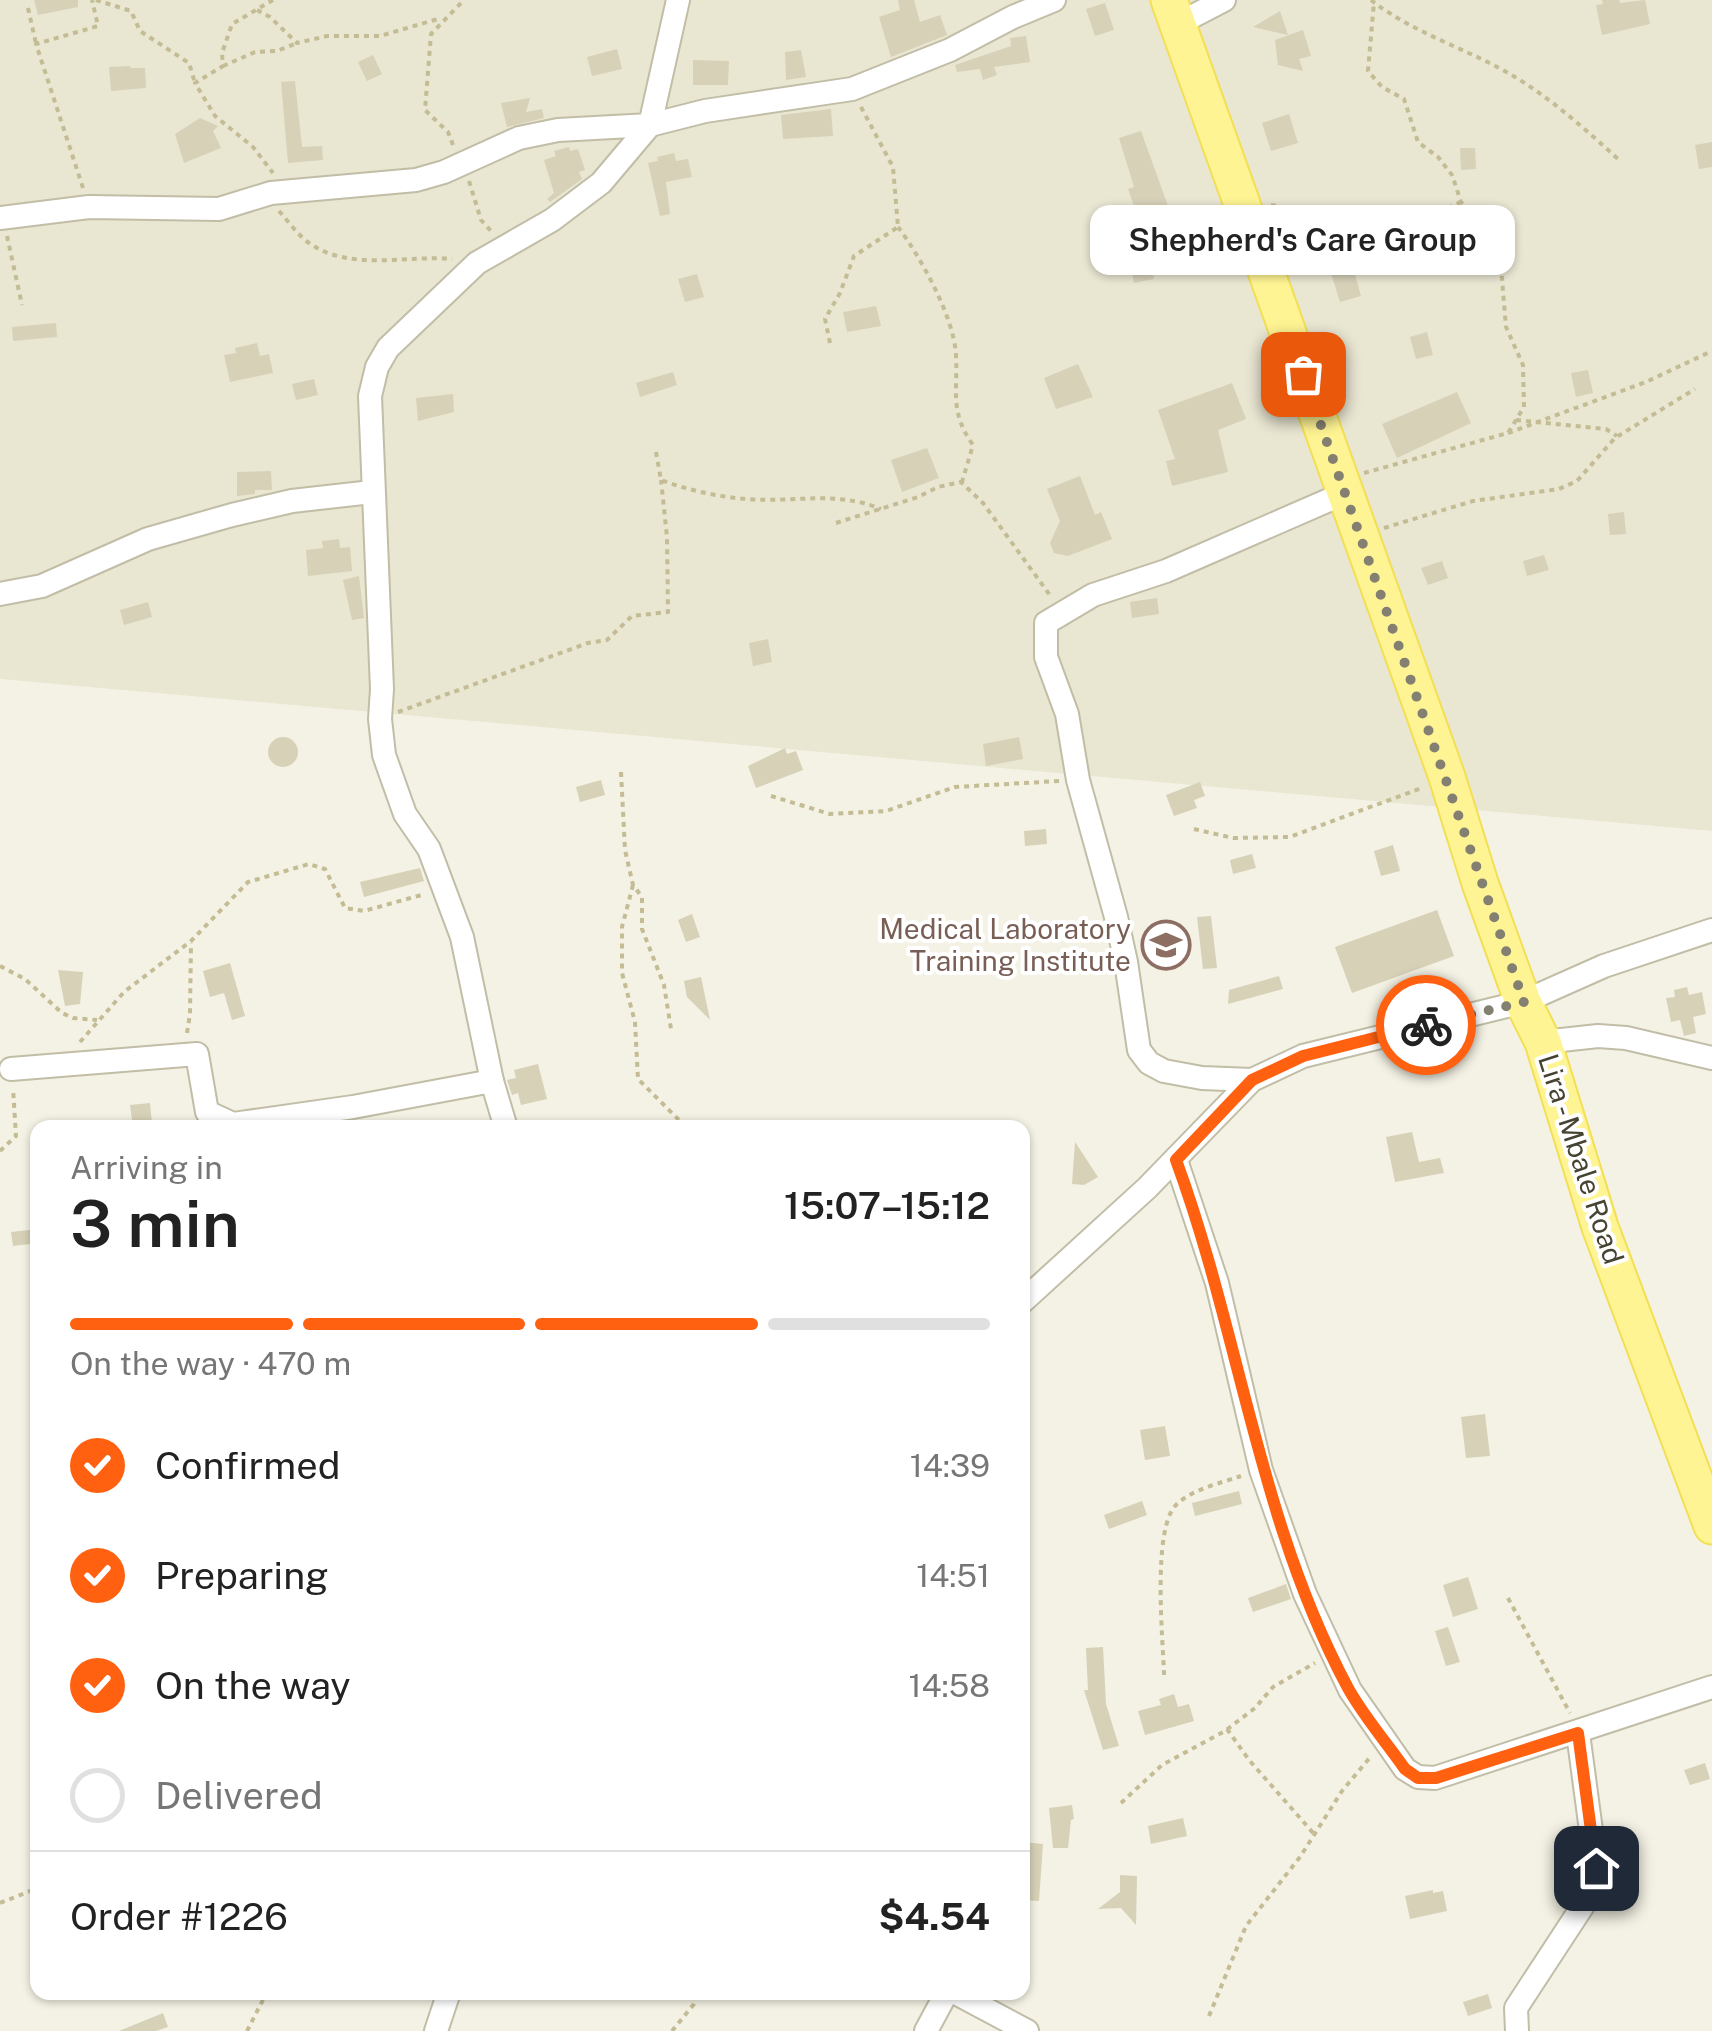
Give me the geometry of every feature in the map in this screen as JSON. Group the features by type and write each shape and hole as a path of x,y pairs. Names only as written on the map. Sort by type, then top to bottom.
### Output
{"main road":[{"name":"Lira - Mbale Road","path":"1174,12 1446,777 1480,883 1524,1002 1544,1042 1600,1227 1712,1526"}],"street":[{"path":"504,1120 492,1081 474,983 445,889 429,848 405,814 384,755 370,396 377,367 388,348 477,263 552,220 602,182 650,125 678,0"},
{"path":"1,218 89,207 220,209 280,193 416,180 520,138 558,130 650,125 706,111 852,90 950,50 1054,0"},
{"path":"1174,12 1224,0"},
{"path":"1252,1080 1202,1078 1164,1071 1139,1050 1126,962 1078,780 1067,714 1046,657 1046,623 1093,595 1166,571 1343,486"},
{"path":"0,594 42,586 148,539 232,515 292,501 372,492"},
{"path":"1030,1295 1176,1160 1252,1080 1303,1056 1524,1002 1604,966 1712,930"},
{"path":"1544,1042 1598,1036 1626,1038 1712,1058"},
{"path":"12,1069 196,1054 207,1112 224,1120"},
{"path":"261,1120 492,1081"},
{"path":"1176,1160 1217,1283 1261,1470 1304,1594 1350,1690 1405,1769 1418,1778 1436,1778 1712,1687"},
{"path":"1516,2031 1516,2008 1584,1904 1596,1868 1578,1733"},
{"path":"436,2031 447,2000"},
{"path":"926,2031 946,2000"},
{"path":"967,2000 1027,2031"}],"path":[{"path":"36,44 98,26 94,0 130,11 140,31 189,63 195,83 215,116 253,147 280,193 278,210 312,246 343,256 380,260 419,257 477,263"},
{"path":"223,66 222,52 232,24 272,0"},
{"path":"464,0 431,34 425,110 448,132 464,162 482,220 504,246"},
{"path":"1508,432 1524,408 1523,366 1506,327 1492,234 1461,202 1452,175 1438,157 1418,142 1404,99 1382,87 1368,71 1372,1 1512,75 1564,110 1618,159"},
{"path":"28,8 89,207"},
{"path":"256,9 297,43"},
{"path":"195,83 255,52 277,51 328,36 380,36 446,16"},
{"path":"852,90 893,167 898,227 920,256 957,352 954,403 962,430 973,444 962,482"},
{"path":"1240,200 1281,206 1302,216 1346,222 1436,214 1461,202"},
{"path":"1,218 22,304"},
{"path":"830,343 824,319 854,256 898,227"},
{"path":"1343,486 1543,422 1646,382 1712,351"},
{"path":"1362,538 1392,524 1473,500 1559,489 1576,480 1617,436 1695,389"},
{"path":"1516,420 1606,429 1617,436"},
{"path":"380,719 588,643 608,640 632,616 668,612 667,537 656,452"},
{"path":"661,480 747,500 855,498 881,509"},
{"path":"836,524 962,482"},
{"path":"962,482 983,503 1053,600 1072,606"},
{"path":"621,772 625,850 633,884 642,898 642,930 664,985 671,1029"},
{"path":"1194,829 1234,838 1290,837 1446,777"},
{"path":"770,796 830,814 886,812 954,787 1078,780"},
{"path":"66,1066 84,1036 124,992 190,940 248,882 309,864 325,869 346,908 364,910 445,889"},
{"path":"633,884 622,928 622,973 635,1022 638,1079 679,1120"},
{"path":"190,940 186,1039 196,1054"},
{"path":"0,966 25,979 62,1013 100,1020"},
{"path":"0,1151 16,1136 12,1069"},
{"path":"1164,1676 1161,1538 1175,1506 1204,1489 1261,1470"},
{"path":"1508,1598 1578,1733"},
{"path":"1121,1803 1162,1765 1228,1730 1273,1687 1332,1653"},
{"path":"1228,1730 1316,1835"},
{"path":"1209,2016 1246,1926 1316,1835 1353,1777 1386,1742"},
{"path":"0,1903 30,1891"},
{"path":"247,2031 262,2000"},
{"path":"672,2031 696,2000"}],"shaded area":[{"path":"0,0 1712,0 1712,831 0,679"}],"building":[{"path":"34,0 78,0 78,7 38,15"},
{"path":"898,0 914,0 920,22 940,15 947,35 891,57 879,17 900,10"},
{"path":"1602,0 1645,0 1650,24 1602,35 1596,5 1603,4"},
{"path":"1105,3 1114,30 1095,36 1086,9"},
{"path":"1280,11 1288,35 1253,27"},
{"path":"1303,30 1311,56 1299,59 1303,71 1278,65 1275,40"},
{"path":"1026,36 1030,62 994,67 997,75 983,80 980,69 957,72 955,65 1011,46 1010,38"},
{"path":"617,49 622,69 592,76 587,57"},
{"path":"801,50 806,77 786,80 785,52"},
{"path":"373,55 382,74 367,81 358,62"},
{"path":"693,60 729,61 728,85 693,85"},
{"path":"109,67 145,68 146,88 111,91"},
{"path":"295,81 302,147 322,146 323,160 288,163 281,82"},
{"path":"530,98 526,112 542,109 544,118 507,127 501,103"},
{"path":"831,109 833,136 783,139 781,115"},
{"path":"1289,114 1298,143 1271,151 1262,123"},
{"path":"200,118 218,126 213,131 221,148 184,163 175,134"},
{"path":"1141,131 1168,206 1138,217 1128,189 1134,187 1119,138"},
{"path":"1712,142 1712,167 1699,169 1695,145"},
{"path":"569,147 570,151 578,149 585,170 579,172 582,179 550,202 547,199 554,193 544,160 556,156 554,151"},
{"path":"1460,148 1475,148 1476,169 1461,170"},
{"path":"674,153 676,161 688,159 692,177 666,182 670,214 660,216 648,163"},
{"path":"1150,255 1154,279 1134,283 1129,258"},
{"path":"1353,267 1361,296 1340,302 1331,273"},
{"path":"697,274 704,297 685,302 678,279"},
{"path":"876,306 881,326 847,332 843,312"},
{"path":"56,323 57,337 13,341 12,327"},
{"path":"1427,332 1433,355 1416,359 1410,337"},
{"path":"257,343 260,356 269,354 273,373 230,382 224,355"},
{"path":"1078,364 1093,397 1056,409 1044,378"},
{"path":"1588,370 1593,393 1576,397 1571,373"},
{"path":"673,372 677,385 640,397 636,383"},
{"path":"314,379 318,395 296,400 292,384"},
{"path":"1232,383 1246,419 1218,430 1228,472 1172,486 1166,461 1175,459 1158,410"},
{"path":"1457,392 1471,423 1397,458 1382,424"},
{"path":"453,394 454,412 418,421 416,398"},
{"path":"927,448 939,478 902,492 891,460"},
{"path":"271,471 272,490 237,496 237,472"},
{"path":"1080,476 1095,515 1101,512 1112,539 1068,556 1054,553 1050,543 1060,521 1047,489"},
{"path":"1624,512 1626,534 1610,535 1608,514"},
{"path":"339,539 340,548 350,547 352,571 308,576 306,550 323,548 322,541"},
{"path":"1544,555 1549,570 1527,576 1523,561"},
{"path":"1442,561 1448,578 1428,585 1421,568"},
{"path":"359,576 364,618 352,620 343,580"},
{"path":"1157,598 1159,614 1132,618 1130,602"},
{"path":"148,602 152,617 124,625 120,610"},
{"path":"768,639 772,662 753,666 749,643"},
{"path":"283,737 293,742 298,752 293,762 283,767 273,762 268,752 273,742"},
{"path":"1019,737 1023,759 986,766 983,744"},
{"path":"785,748 787,754 796,751 803,770 756,788 748,766"},
{"path":"601,780 605,795 580,802 576,787"},
{"path":"1200,782 1205,796 1194,800 1197,808 1174,816 1166,795"},
{"path":"1046,829 1047,844 1025,846 1024,831"},
{"path":"1393,845 1400,871 1381,876 1374,851"},
{"path":"1252,854 1256,868 1233,874 1230,860"},
{"path":"420,868 424,881 364,897 360,882"},
{"path":"1437,910 1454,956 1352,993 1335,947"},
{"path":"692,914 700,937 686,942 678,920"},
{"path":"1211,916 1217,968 1203,969 1197,917"},
{"path":"230,963 245,1016 232,1020 224,993 210,997 203,971"},
{"path":"58,970 83,972 80,1004 65,1006"},
{"path":"1279,976 1283,989 1228,1004 1229,990"},
{"path":"701,977 710,1020 687,997 684,981"},
{"path":"1687,987 1689,995 1702,992 1706,1014 1693,1017 1696,1033 1684,1036 1680,1020 1671,1022 1666,998 1675,997 1674,990"},
{"path":"1430,994 1434,1008 1382,1021 1379,1011"},
{"path":"538,1064 547,1099 521,1105 518,1093 512,1095 507,1080 516,1078 514,1070"},
{"path":"150,1103 152,1120 132,1120 130,1105"},
{"path":"1412,1132 1419,1162 1440,1158 1444,1173 1395,1182 1386,1137"},
{"path":"1075,1142 1098,1177 1084,1185 1072,1184"},
{"path":"30,1230 30,1244 13,1246 11,1232"},
{"path":"1485,1414 1490,1456 1466,1458 1461,1417"},
{"path":"1165,1426 1170,1456 1145,1460 1140,1430"},
{"path":"1239,1491 1242,1504 1195,1516 1192,1503"},
{"path":"1142,1501 1147,1515 1109,1529 1104,1515"},
{"path":"1468,1577 1478,1609 1453,1617 1443,1585"},
{"path":"1286,1584 1291,1599 1253,1612 1248,1598"},
{"path":"1448,1627 1460,1662 1446,1666 1435,1631"},
{"path":"1103,1647 1106,1704 1119,1746 1103,1750 1084,1690 1088,1690 1086,1648"},
{"path":"1174,1694 1178,1707 1189,1704 1194,1721 1145,1735 1138,1711 1161,1705 1159,1699"},
{"path":"1705,1763 1710,1779 1690,1785 1684,1770"},
{"path":"1072,1805 1074,1819 1068,1848 1053,1848 1049,1808"},
{"path":"1183,1818 1187,1836 1151,1844 1148,1826"},
{"path":"1030,1843 1043,1844 1039,1901 1030,1900"},
{"path":"1120,1875 1137,1876 1136,1925 1121,1908 1098,1909 1120,1892"},
{"path":"1443,1891 1447,1911 1410,1919 1405,1896"},
{"path":"1488,1994 1492,2008 1468,2016 1463,2002"},
{"path":"163,2013 168,2027 156,2031 119,2031"}],"way so far":[{"path":"1303,374 1524,1002 1426,1025"}],"place":[{"name":"Shepherd's Care Group","path":"1303,374"},
{"name":"Medical Laboratory Training Institute","path":"1166,945"}],"route":[{"path":"1426,1025 1303,1056 1252,1080 1176,1160 1217,1283 1261,1470 1304,1594 1350,1690 1405,1769 1418,1778 1436,1778 1578,1733 1596,1868"}]}
